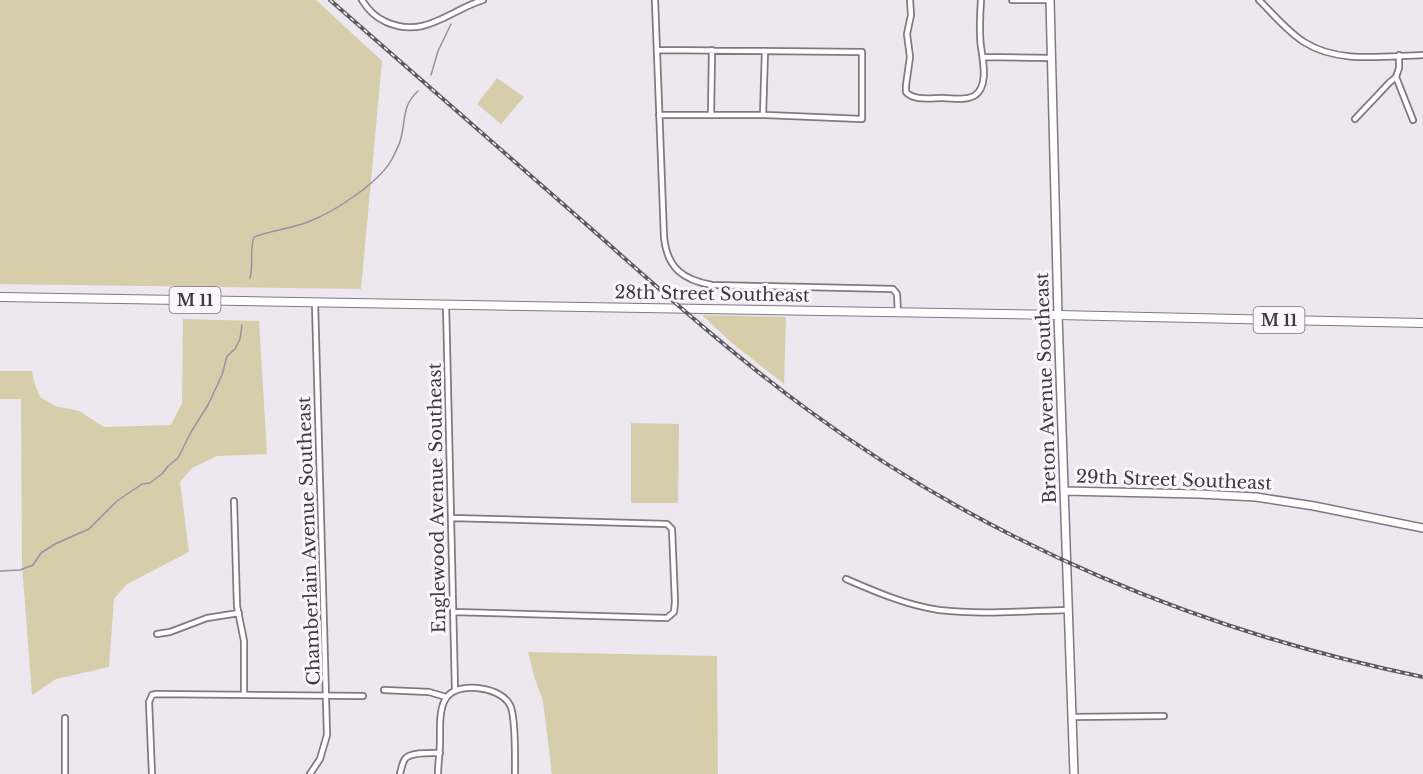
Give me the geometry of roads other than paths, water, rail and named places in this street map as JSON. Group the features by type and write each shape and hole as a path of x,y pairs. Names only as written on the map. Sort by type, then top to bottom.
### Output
{"main road":[{"name":"Breton Avenue Southeast","path":"1048,0 1052,58 1058,315 1074,774"},
{"name":"28th Street Southeast","path":"0,297 1423,323"},
{"name":"29th Street Southeast","path":"1064,491 1256,497 1423,528"}],"street":[{"path":"362,0 367,8 379,18 395,26 418,27 431,24 461,8 483,0"},
{"path":"655,0 662,213 665,247 672,263 682,275 697,282 712,285 893,289 897,294 898,313"},
{"path":"910,0 907,34 910,57 906,92 914,97 965,99 980,92 982,86 984,57 981,48 981,0"},
{"path":"1012,0 1048,0"},
{"path":"1259,0 1294,35 1317,49 1341,56 1423,55"},
{"path":"657,50 862,52 862,118 659,115"},
{"path":"711,114 712,50"},
{"path":"763,116 765,51"},
{"path":"1355,119 1396,77 1399,56"},
{"path":"984,57 1052,58"},
{"path":"1396,77 1413,120"},
{"name":"Chamberlain Avenue Southeast","path":"310,774 320,759 327,735 315,303"},
{"name":"Englewood Avenue Southeast","path":"446,304 455,690"},
{"path":"234,501 238,614 244,641 244,694"},
{"path":"452,518 667,524 672,529 675,602 674,612 668,618 454,612"},
{"path":"846,579 903,602 937,609 973,613 1068,610"},
{"path":"157,634 170,632 207,618 238,614"},
{"path":"438,774 440,711 446,697 455,690 468,688 495,693 510,705 513,717 515,774"},
{"path":"384,690 429,692 446,697"},
{"path":"152,774 149,702 152,695 156,693 363,696"},
{"path":"1072,717 1164,716"},
{"path":"64,718 65,774"},
{"path":"400,774 407,757 440,753"}],"waterway":[{"path":"431,75 438,51 451,24"},
{"path":"250,278 254,237 319,217 344,203 380,175 397,148 407,107 418,91"},
{"path":"0,571 20,570 33,565 41,553 89,529 117,501 142,484 150,483 178,458 208,405 222,375 227,356 235,349 240,339 242,325"}],"railway":[{"path":"330,0 723,343 808,410 878,458 950,502 1024,542 1101,577 1179,608 1259,635 1341,658 1423,677"}]}
